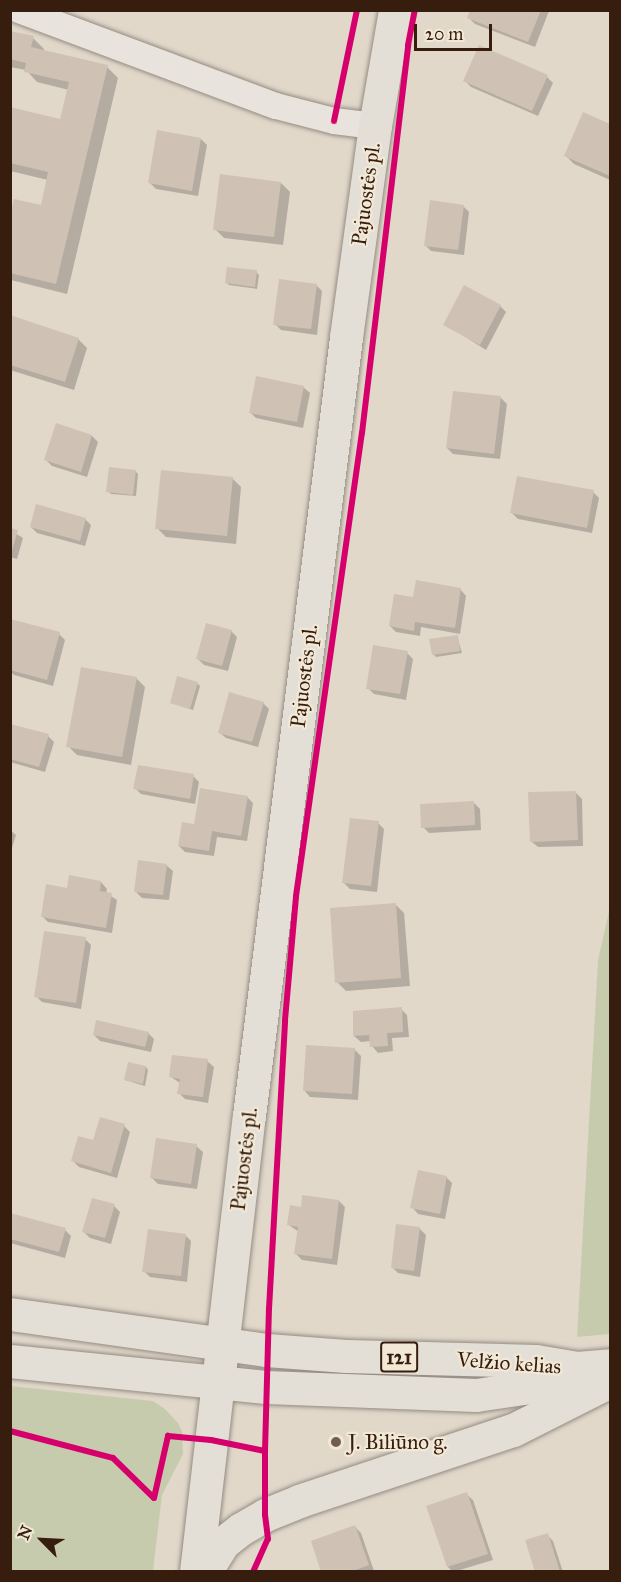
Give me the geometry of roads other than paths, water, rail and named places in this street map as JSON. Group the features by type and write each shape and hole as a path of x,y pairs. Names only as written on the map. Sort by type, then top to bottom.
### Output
{"main road":[{"name":"Pajuostės pl.","path":"196,1572 344,349 375,126 395,10"},
{"path":"10,1314 222,1344"},
{"name":"Velžio kelias","path":"222,1344 346,1356 536,1361 577,1368"},
{"path":"10,1361 141,1373 218,1384"},
{"name":"121","path":"577,1368 610,1365"},
{"name":"Velžio kelias","path":"218,1384 314,1390 476,1395 537,1386 577,1368"},
{"path":"205,1572 224,1543 241,1528 266,1515 298,1501 513,1430 610,1381"}],"street":[{"path":"19,10 276,106 334,122 375,126"}],"place":[{"name":"J. Biliūno g.","path":"336,1442"}]}
